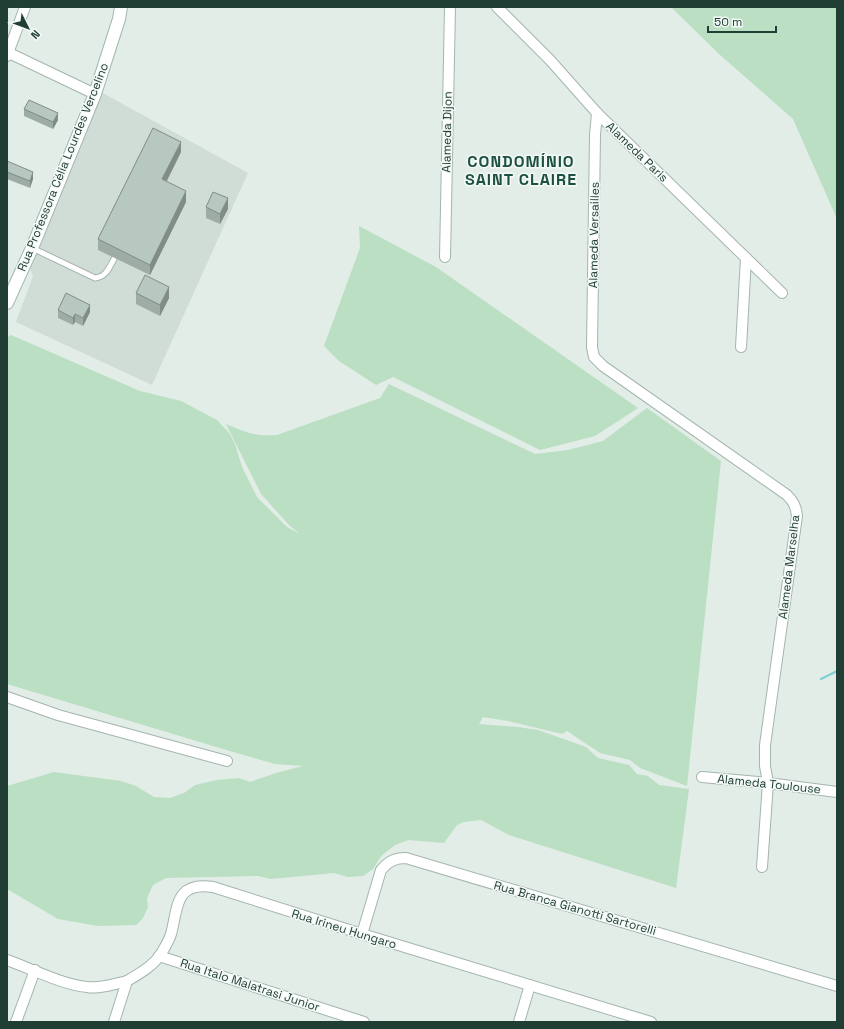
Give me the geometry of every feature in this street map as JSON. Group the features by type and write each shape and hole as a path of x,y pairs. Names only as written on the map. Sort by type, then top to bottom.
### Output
{"main road":[{"name":"Rua Professora Célia Lourdes Vercelino","path":"7,302 32,248 95,94 119,19 121,7"}],"street":[{"path":"24,7 8,53 95,94"},
{"name":"Alameda Dijon","path":"445,257 450,7"},
{"name":"Alameda Paris","path":"497,7 550,60 597,113 782,293"},
{"name":"Alameda Versailles","path":"594,357 592,347 594,182 597,113"},
{"path":"741,347 746,258"},
{"name":"Alameda Marselha","path":"594,357 603,366 787,495 796,506 797,516 765,745 765,766 768,783 762,867"},
{"path":"7,697 58,715 227,761"},
{"name":"Alameda Toulouse","path":"702,777 768,783 837,792"},
{"name":"Rua Branca Gianotti Sartorelli","path":"362,934 381,870 392,860 406,858 837,986"},
{"name":"Rua Irineu Hungaro","path":"7,960 71,984 88,988 106,987 127,981 143,971 160,956 170,936 177,905 181,897 187,891 195,887 204,886 213,887 652,1022"},
{"name":"Rua Italo Malatrasi Junior","path":"160,956 364,1022"},
{"path":"16,1022 35,970"},
{"path":"114,1022 127,981"},
{"path":"519,1022 530,985"}],"lane":[{"path":"32,248 95,278 106,273 114,259"}],"shaded area":[{"path":"101,92 248,173 152,385 16,322 33,276 29,266"}],"green space":[{"path":"671,7 837,7 837,219 793,119 719,54"},
{"path":"359,226 436,267 638,408 595,436 540,450 393,377 376,385 339,361 324,346 360,248"},
{"path":"11,335 140,391 181,401 217,420 230,434 235,444 242,467 257,497 287,527 300,534 289,525 261,494 226,424 251,433 277,435 380,398 389,384 535,454 568,450 603,441 647,408 721,461 687,786 640,768 630,760 600,753 567,731 562,734 508,721 483,717 479,724 538,730 586,747 598,758 629,765 637,774 648,776 659,785 689,789 676,888 509,835 481,820 464,822 457,825 444,843 408,840 395,845 381,856 373,869 363,876 348,877 334,873 271,879 258,876 166,878 153,885 147,898 148,907 143,918 136,925 98,926 58,919 7,889 7,786 54,772 121,781 136,786 154,797 170,798 184,793 195,785 217,780 239,778 250,782 303,766 275,764 7,684 7,337"}],"building":[{"path":"29,100 58,113 53,122 24,109"},
{"path":"153,128 181,142 162,179 186,191 150,265 98,239"},
{"path":"7,161 33,172 30,181 7,172"},
{"path":"213,192 228,198 220,214 206,207"},
{"path":"145,275 169,287 160,305 136,293"},
{"path":"66,293 90,305 83,318 75,314 73,318 58,310"}],"waterway":[{"path":"821,679 837,671"}],"district":[{"name":"CONDOMÍNIO SAINT CLAIRE","path":"521,170"}]}
